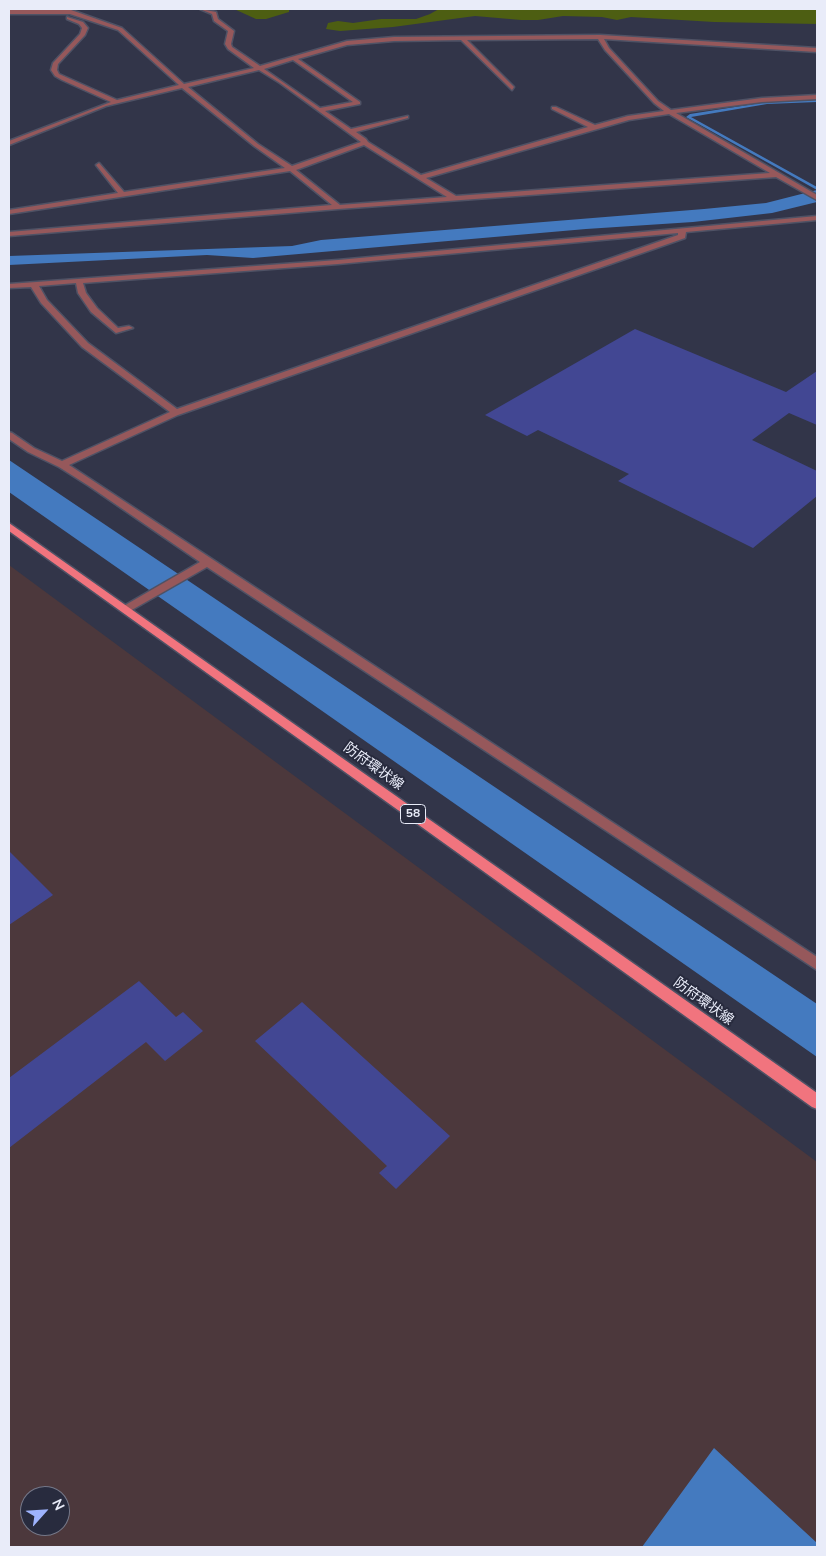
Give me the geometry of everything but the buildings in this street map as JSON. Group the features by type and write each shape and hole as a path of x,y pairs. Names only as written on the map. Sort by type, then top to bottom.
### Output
{"main road":[{"name":"防府環状線","path":"9,526 817,1102"}],"street":[{"path":"202,9 214,13 216,20 231,31 228,44 230,48 282,82 364,140 365,143 454,198"},
{"path":"9,14 71,12 120,29 184,87 338,207"},
{"path":"9,14 52,15 70,18 81,23 85,28 84,34 55,64 54,70 57,75 64,79 117,102"},
{"path":"9,143 104,105 260,68 347,43 394,39 600,37 817,50"},
{"path":"600,37 607,49 656,102 672,114 817,198"},
{"path":"462,38 512,88"},
{"path":"292,58 358,103 319,110"},
{"path":"421,177 628,118 664,113 672,114 762,100 817,98"},
{"path":"554,108 596,128"},
{"path":"350,131 406,117"},
{"path":"9,212 291,169 365,143"},
{"path":"99,166 123,196"},
{"path":"9,234 454,198 776,175"},
{"path":"9,286 338,262 817,218"},
{"path":"62,465 174,413 682,236 682,230"},
{"path":"79,281 82,293 94,310 116,331 129,328"},
{"path":"35,284 44,301 85,345 171,408 174,413"},
{"path":"9,435 31,450 62,465 203,565 817,964"},
{"path":"126,609 203,565"}],"shaded area":[{"path":"9,565 817,1162 817,1547 9,1547"}],"green space":[{"path":"234,9 289,9 289,12 266,19 256,19"},
{"path":"439,9 817,9 817,24 714,22 631,17 617,20 602,17 563,16 538,20 521,20 475,16 393,27 340,31 326,29 328,23 338,21 353,23 381,19 416,19"}],"water":[{"path":"817,190 817,202 772,213 693,222 586,229 253,258 207,255 9,265 9,256 292,246 321,240 766,203"},
{"path":"9,460 817,1004 817,1057 9,492"},
{"path":"714,1448 817,1543 817,1547 642,1547"}],"waterway":[{"path":"817,101 767,103 690,115 688,117 817,189"}]}
